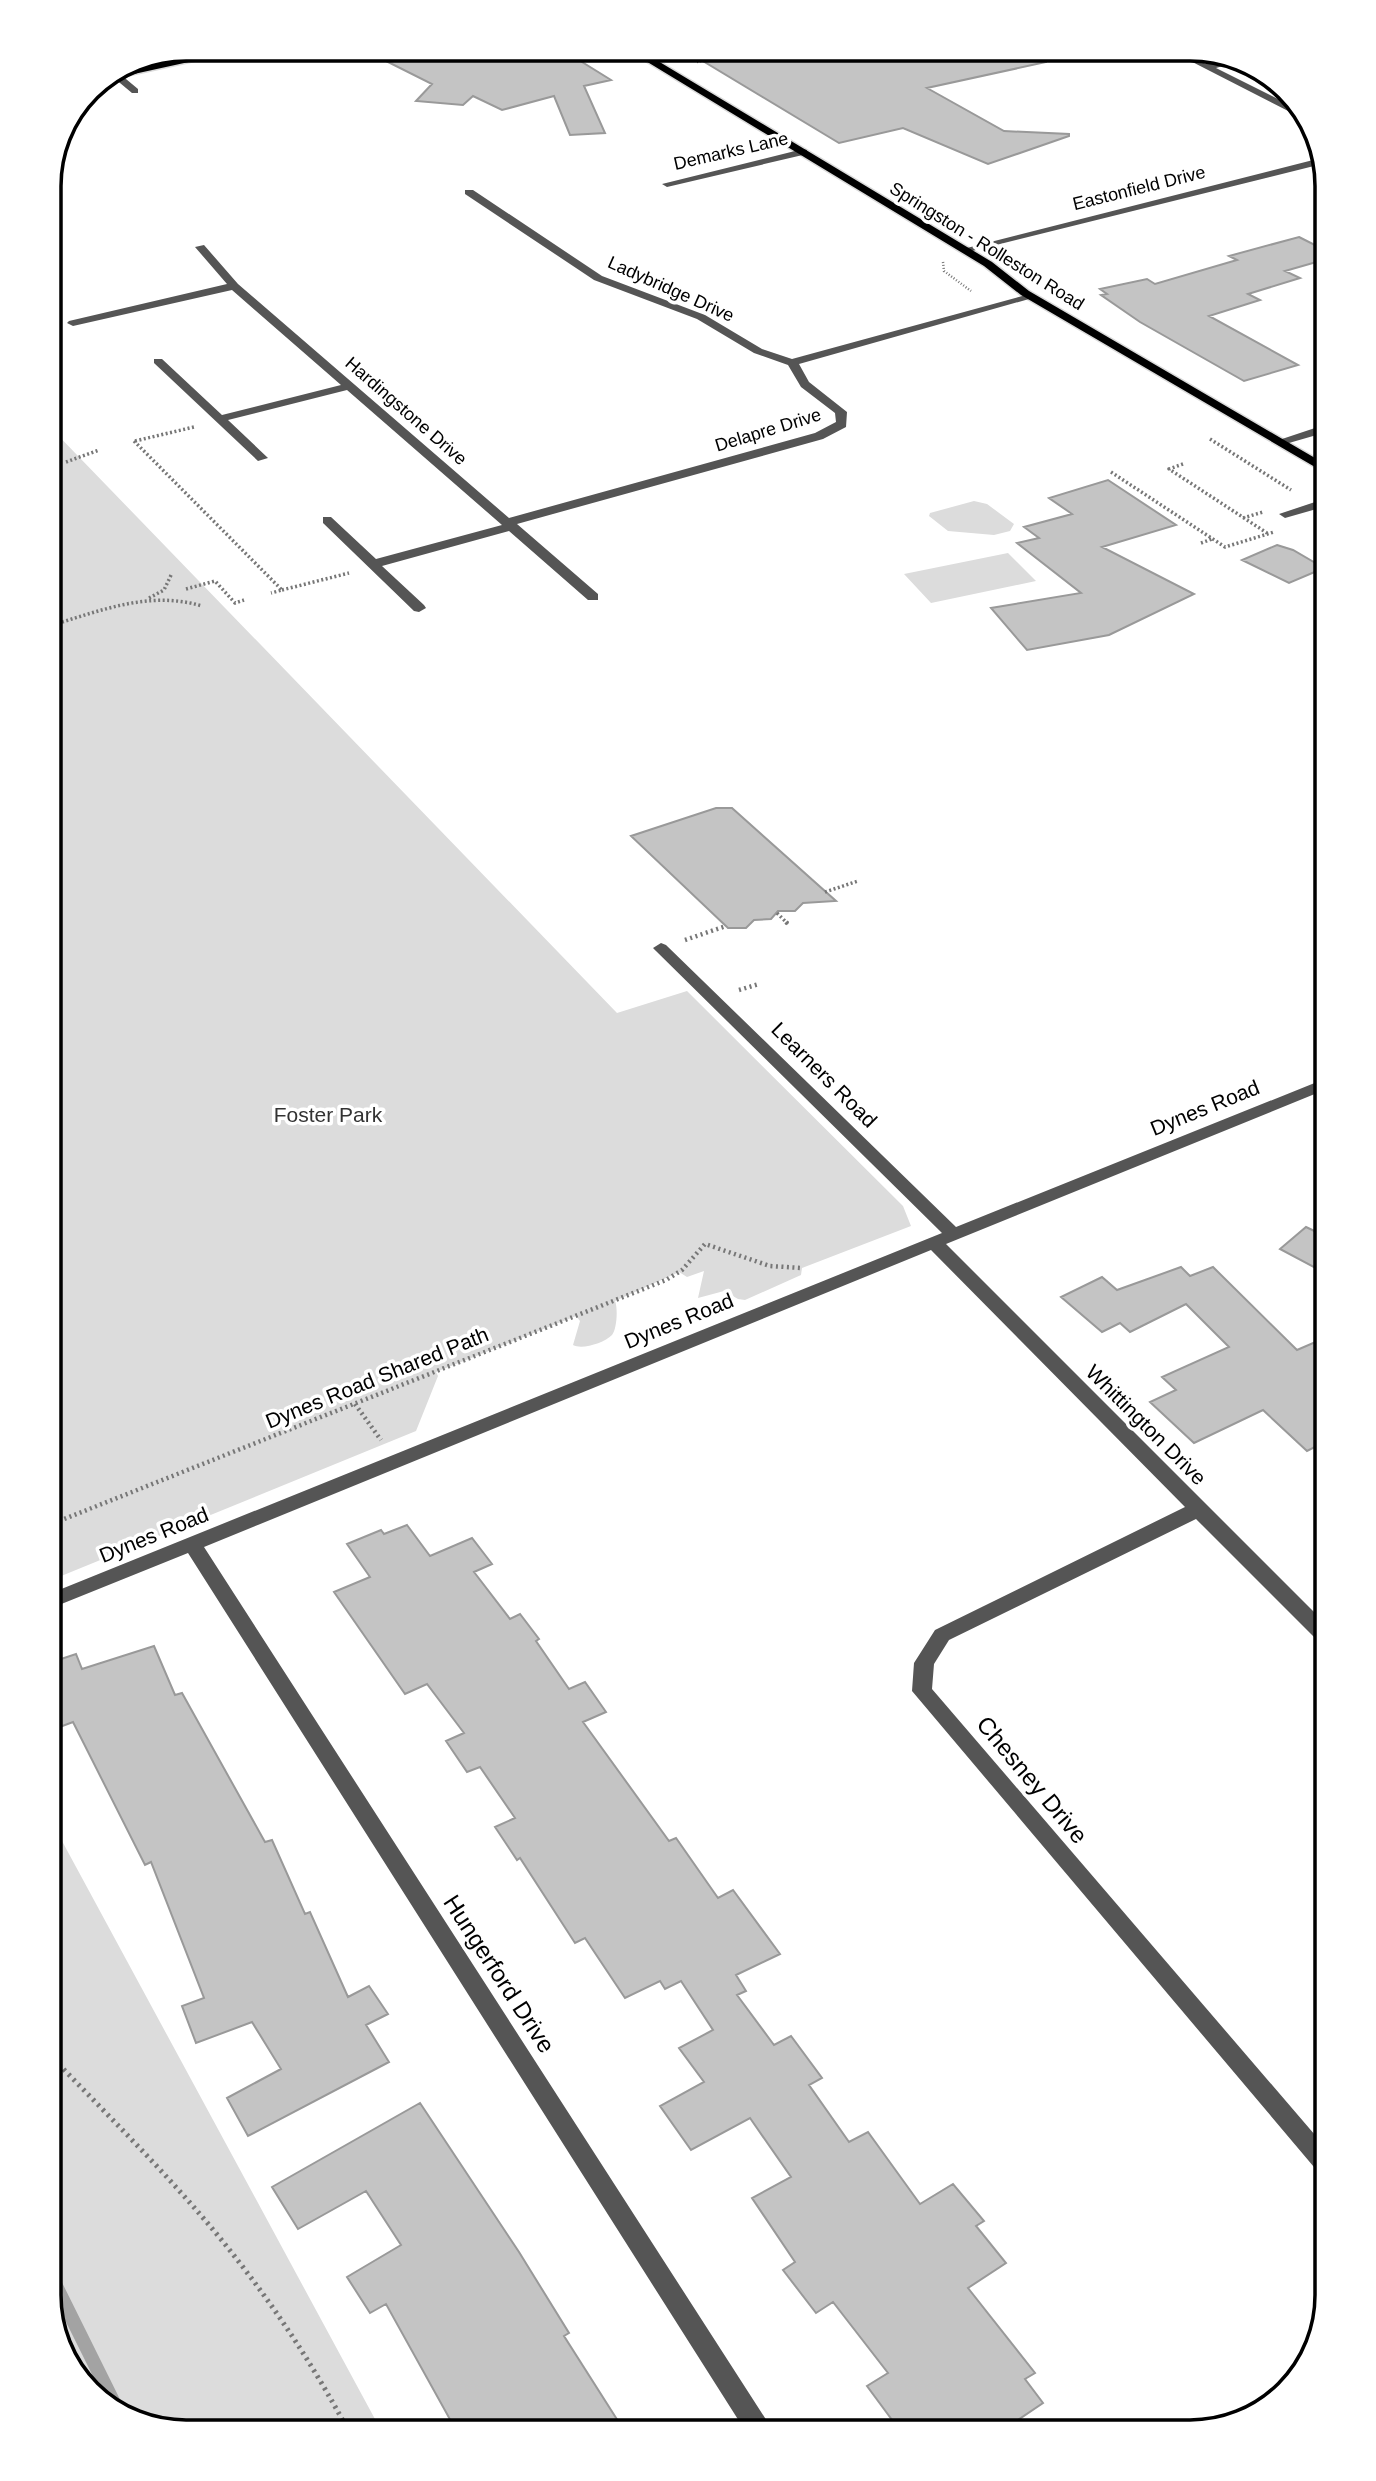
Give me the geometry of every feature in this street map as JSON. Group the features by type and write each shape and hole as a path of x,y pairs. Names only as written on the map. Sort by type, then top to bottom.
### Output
{"main road":[{"path":"136,72 187,61"},
{"name":"Springston - Rolleston Road","path":"652,61 988,264 1006,282 1030,297 1315,462"}],"street":[{"path":"1196,62 1285,106"},
{"path":"1206,67 1216,65"},
{"path":"121,80 135,91"},
{"name":"Demarks Lane","path":"667,184 803,152"},
{"name":"Eastonfield Drive","path":"964,250 1312,162"},
{"name":"Ladybridge Drive","path":"469,192 598,278 701,317 758,351 793,363"},
{"name":"Hardingstone Drive","path":"200,247 234,286 593,597"},
{"path":"73,323 234,286"},
{"path":"793,363 823,350 1030,297"},
{"path":"158,361 261,458"},
{"name":"Delapre Drive","path":"510,524 819,436 842,424 841,412 802,382 794,372 793,363"},
{"path":"219,419 351,386"},
{"path":"1282,441 1315,431"},
{"path":"1285,514 1315,505"},
{"path":"327,520 418,608"},
{"path":"373,564 510,524"},
{"name":"Learners Road","path":"661,948 954,1235"},
{"name":"Dynes Road","path":"61,1597 1315,1088"},
{"name":"Whittington Drive","path":"934,1243 1315,1626"},
{"name":"Chesney Drive","path":"1197,1510 942,1635 924,1663 922,1691 1315,2152"},
{"name":"Hungerford Drive","path":"193,1545 753,2420"}],"path":[{"path":"691,63 698,62"},
{"path":"201,428 188,427 134,441 282,590"},
{"path":"1210,439 1315,500"},
{"path":"66,462 99,450"},
{"path":"1183,464 1169,469 1268,534"},
{"path":"1111,472 1225,547 1279,531"},
{"path":"1201,543 1212,540"},
{"path":"145,600 163,590 172,573"},
{"path":"271,593 338,574 353,573"},
{"path":"186,589 215,581 235,603 244,600"},
{"path":"62,623 145,600 178,599 202,606"},
{"path":"825,892 858,881"},
{"path":"776,913 788,924"},
{"path":"678,943 726,926"},
{"name":"Dynes Road Shared Path","path":"61,1520 666,1280 682,1270 705,1244"},
{"path":"355,1404 397,1461"},
{"path":"61,2067 156,2166 229,2249 307,2360 342,2419"}],"green space":[{"name":"Foster Park","path":"62,439 617,1013 687,991 903,1206 911,1226 802,1268 801,1275 745,1300 724,1291 698,1298 704,1271 687,1277 679,1272 615,1301 617,1318 614,1332 599,1343 582,1347 573,1345 580,1321 576,1316 436,1372 438,1376 416,1431 61,1576"},
{"path":"974,501 987,504 1014,524 1010,531 994,535 948,531 929,516 930,513"},
{"path":"1008,553 1036,581 931,603 904,574"},
{"path":"61,1840 375,2419 162,2417 131,2407 117,2399 98,2383 78,2357 66,2327 61,2294"}],"building":[{"path":"386,61 581,61 611,80 584,86 605,133 570,135 554,96 502,110 473,96 463,105 416,101 432,84"},
{"path":"704,62 1046,62 927,88 1004,131 1069,134 988,164 903,128 839,143"},
{"path":"1299,237 1315,245 1315,262 1285,271 1300,278 1248,294 1260,300 1209,316 1298,365 1244,381 1140,322 1101,295 1107,294 1100,289 1147,279 1155,284 1237,260 1229,256"},
{"path":"1108,480 1176,525 1102,547 1194,594 1109,635 1027,650 991,608 1081,593 1017,543 1039,538 1024,527 1072,514 1049,498"},
{"path":"1277,545 1293,550 1315,563 1315,572 1289,583 1242,560"},
{"path":"716,808 732,808 836,901 803,903 795,911 778,911 771,919 754,920 746,928 728,928 631,836"},
{"path":"1306,1227 1315,1231 1315,1268 1280,1249"},
{"path":"1181,1267 1190,1276 1213,1267 1297,1350 1315,1342 1315,1447 1307,1451 1263,1410 1194,1443 1150,1402 1176,1390 1162,1377 1229,1347 1186,1304 1130,1332 1120,1323 1102,1332 1061,1297 1102,1277 1117,1290"},
{"path":"407,1525 430,1556 472,1538 492,1564 474,1572 510,1619 520,1614 539,1639 536,1641 569,1689 585,1682 606,1712 583,1722 669,1841 676,1838 718,1898 733,1890 780,1954 736,1975 746,1991 737,1995 774,2045 791,2036 822,2078 809,2085 849,2142 868,2132 920,2204 953,2184 984,2221 976,2226 1006,2263 968,2288 1035,2373 1025,2379 1043,2403 1018,2420 892,2420 867,2386 888,2373 833,2302 816,2313 783,2270 795,2262 752,2198 791,2177 750,2118 691,2150 660,2106 704,2082 679,2048 713,2030 681,1981 665,1989 660,1981 625,1998 585,1938 575,1943 520,1858 517,1860 495,1827 515,1818 480,1767 467,1772 446,1741 464,1733 427,1684 405,1694 334,1592 370,1577 347,1544 381,1530 384,1534"},
{"path":"154,1646 175,1695 182,1693 265,1842 272,1840 305,1914 310,1912 348,1997 369,1986 388,2014 366,2025 389,2062 248,2136 227,2098 281,2069 252,2022 196,2043 182,2006 204,1998 151,1862 145,1865 73,1722 61,1726 61,1659 76,1654 82,1669"},
{"path":"420,2103 519,2252 569,2333 564,2336 617,2419 450,2419 386,2304 370,2313 347,2277 401,2245 366,2191 298,2229 272,2187"}],"waterway":[{"path":"61,2297 109,2393"}]}
